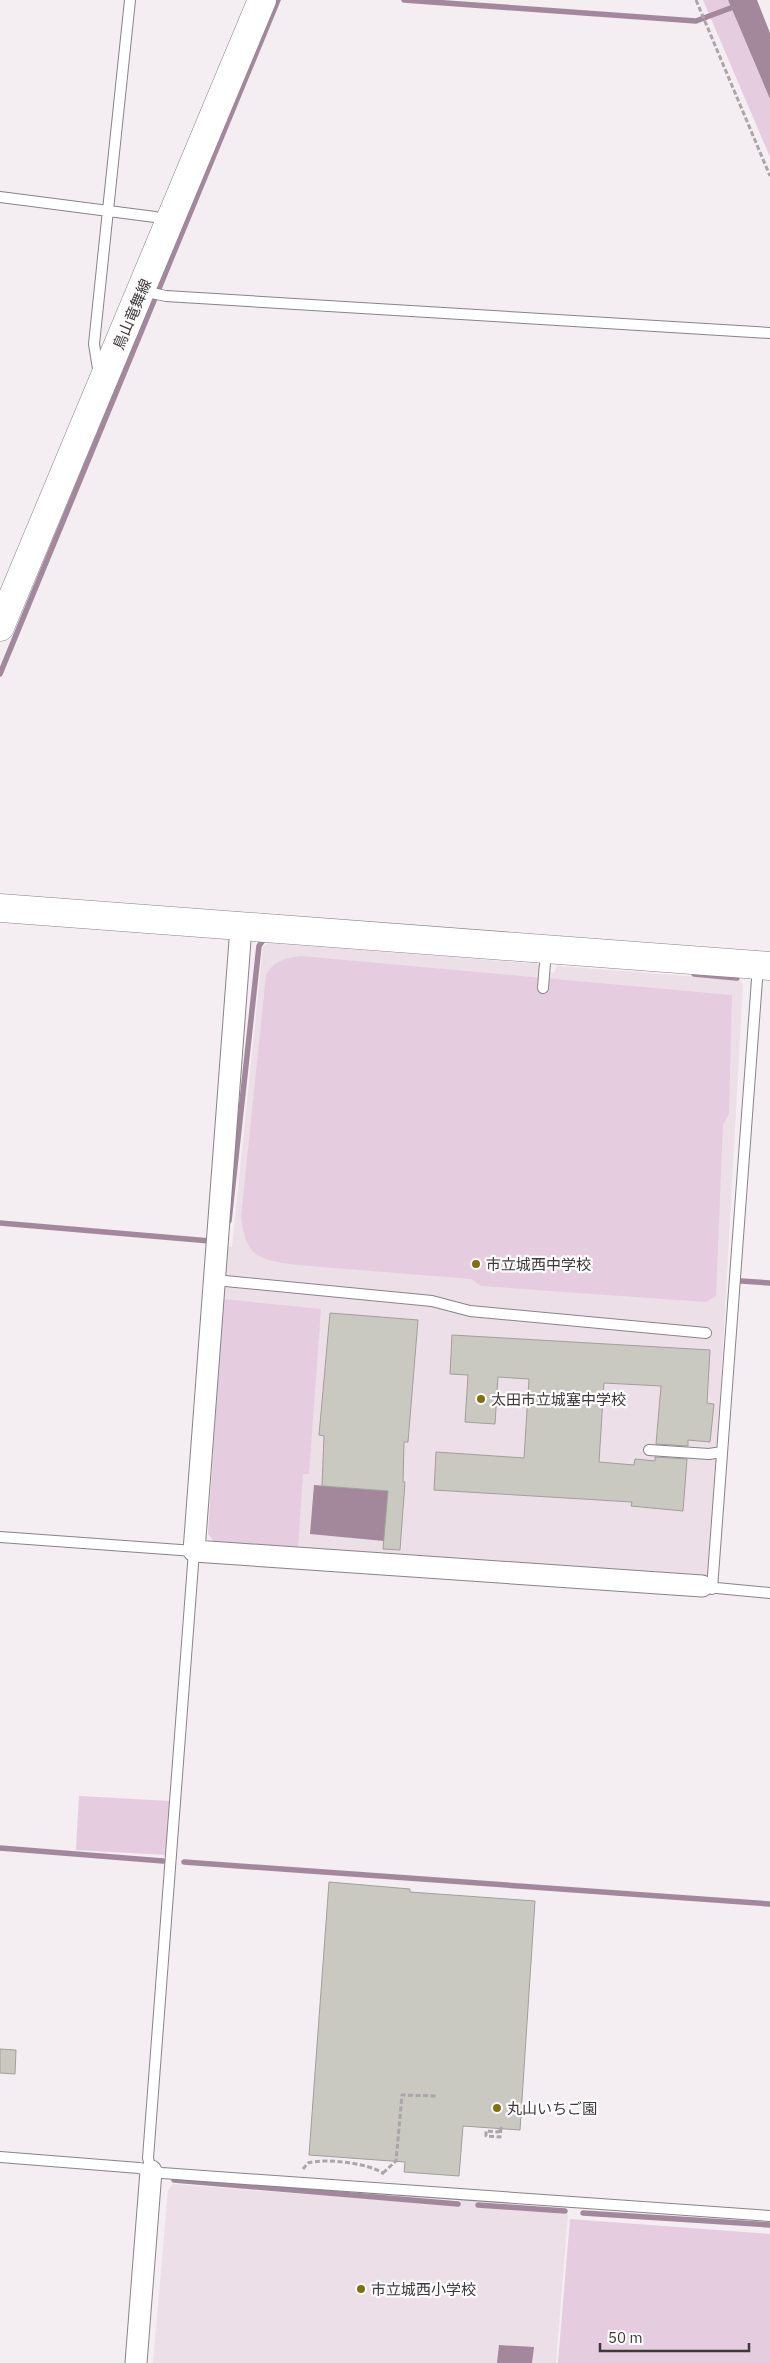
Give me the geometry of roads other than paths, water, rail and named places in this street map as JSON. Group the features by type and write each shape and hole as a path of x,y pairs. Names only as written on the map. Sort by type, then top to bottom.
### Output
{"street":[{"name":"鳥山竜舞線","path":"0,627 262,0"},
{"path":"0,908 241,927 545,959 764,966"},
{"path":"241,927 194,1551 707,1587"},
{"path":"136,2363 151,2171"}],"lane":[{"path":"102,385 95,363 94,344 130,0"},
{"path":"0,197 155,217 171,221"},
{"path":"143,287 152,293 166,296 770,332"},
{"path":"543,988 545,959"},
{"path":"764,966 722,1452 707,1587 770,1593"},
{"path":"215,1280 432,1301 470,1311 706,1333"},
{"path":"649,1450 709,1454 722,1452"},
{"path":"0,1537 194,1551 148,2158 151,2171"},
{"path":"0,2157 151,2171 770,2216"}],"waterway":[{"path":"0,674 278,0"},
{"path":"404,0 696,21 736,6"},
{"path":"229,1221 259,946 266,939"},
{"path":"694,974 737,978"},
{"path":"0,1223 210,1241"},
{"path":"741,1281 770,1283"},
{"path":"0,1848 163,1861"},
{"path":"184,1862 770,1904"},
{"path":"174,2180 458,2204"},
{"path":"478,2205 565,2211"},
{"path":"583,2213 770,2225"}],"place":[{"name":"市立城西中学校","path":"476,1264"},
{"name":"太田市立城塞中学校","path":"481,1399"},
{"name":"丸山いちご園","path":"497,2108"},
{"name":"市立城西小学校","path":"361,2289"}]}
